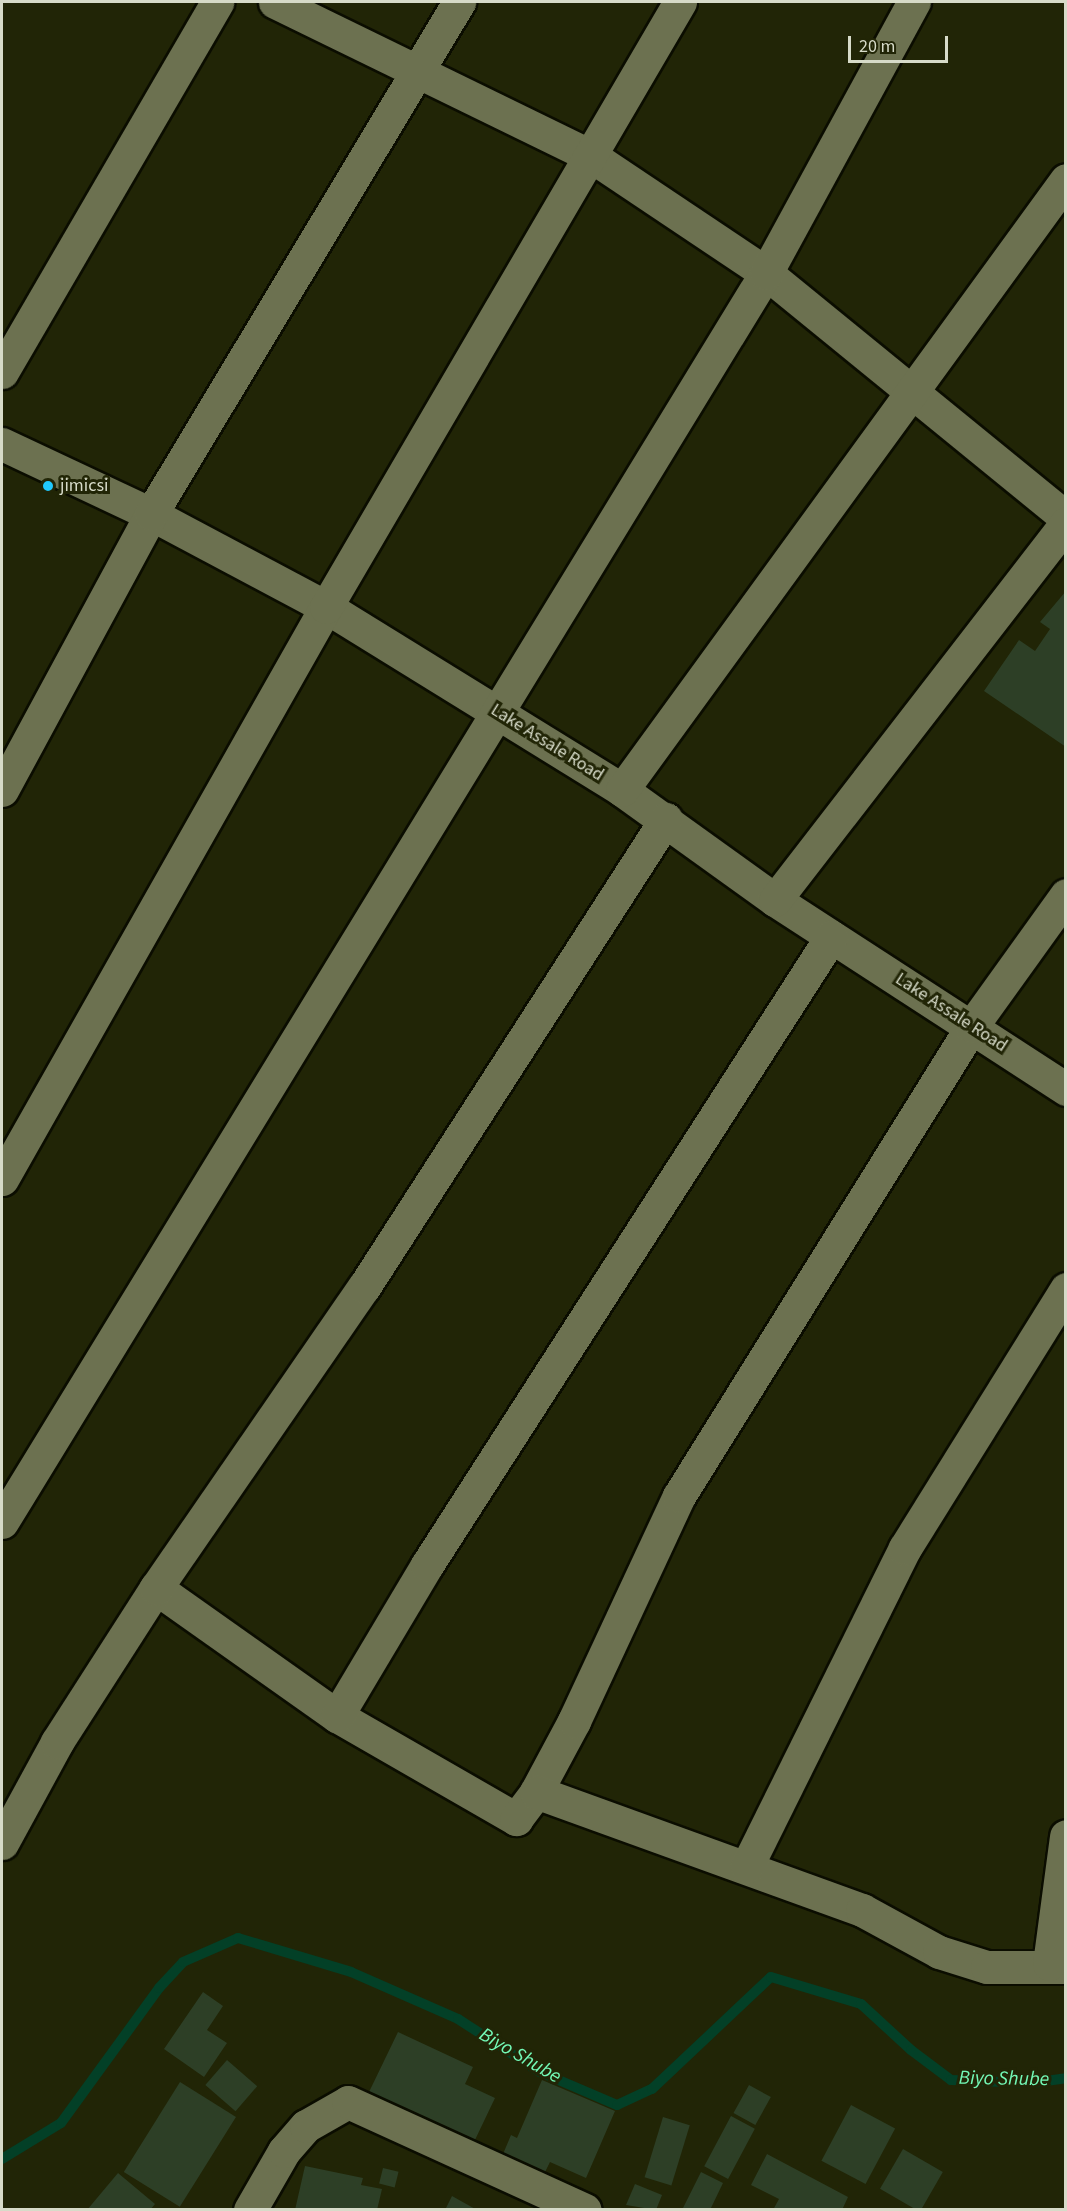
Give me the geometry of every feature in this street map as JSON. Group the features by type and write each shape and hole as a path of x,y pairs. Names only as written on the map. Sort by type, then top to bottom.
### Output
{"street":[{"path":"2,372 217,2"},
{"path":"275,2 419,69 591,156 766,273 912,395 1065,518"},
{"path":"2,790 151,514 459,2"},
{"path":"2,1179 326,607 680,2"},
{"path":"2,1522 495,711 766,273 914,2"},
{"path":"622,790 912,395 1065,180"},
{"name":"Lake Assale Road","path":"2,444 151,514 326,607 622,790 666,819 775,900 972,1026 1065,1089"},
{"path":"775,900 1065,523"},
{"path":"2,1843 57,1742 156,1588 364,1287 666,819"},
{"path":"156,1588 337,1716 516,1818 536,1792 574,1721 679,1496 972,1026 1065,895"},
{"path":"337,1716 427,1565 831,937"},
{"path":"747,1866 905,1548 1065,1289"},
{"path":"536,1792 747,1866 862,1910 949,1955 987,1967 1057,1966 1065,1836"},
{"path":"250,2210 284,2151 306,2126 348,2102 549,2202 585,2210"}],"building":[{"path":"1066,591 1066,747 984,691 1019,640 1035,651 1050,629 1040,622"},
{"path":"203,1992 223,2006 207,2030 227,2043 204,2077 164,2049"},
{"path":"398,2032 473,2067 465,2084 495,2098 474,2142 369,2092"},
{"path":"227,2060 257,2086 236,2111 205,2085"},
{"path":"542,2080 615,2111 586,2178 550,2162 545,2172 503,2154 511,2135 517,2138"},
{"path":"180,2082 236,2117 180,2207 124,2172"},
{"path":"749,2085 771,2097 755,2125 733,2113"},
{"path":"851,2105 895,2128 866,2184 821,2161"},
{"path":"731,2116 755,2129 728,2179 704,2166"},
{"path":"663,2117 690,2125 671,2185 645,2177"},
{"path":"903,2149 943,2172 921,2210 917,2210 880,2189"},
{"path":"767,2154 848,2197 842,2210 773,2210 779,2199 751,2185"},
{"path":"305,2166 363,2178 361,2185 382,2189 377,2210 295,2210"},
{"path":"383,2168 399,2172 395,2187 379,2184"},
{"path":"701,2172 723,2183 710,2210 682,2210"},
{"path":"118,2173 155,2204 150,2210 87,2210"},
{"path":"635,2184 662,2195 656,2210 626,2205"},
{"path":"452,2196 477,2210 445,2210"}],"waterway":[{"name":"Biyo Shube","path":"2,2159 61,2123 159,1988 183,1962 238,1938 351,1972 458,2019 540,2072 617,2105 652,2089 771,1977 861,2004 911,2050 951,2080 1032,2083 1066,2078"}],"place":[{"name":"jimicsi","path":"48,486"}]}
